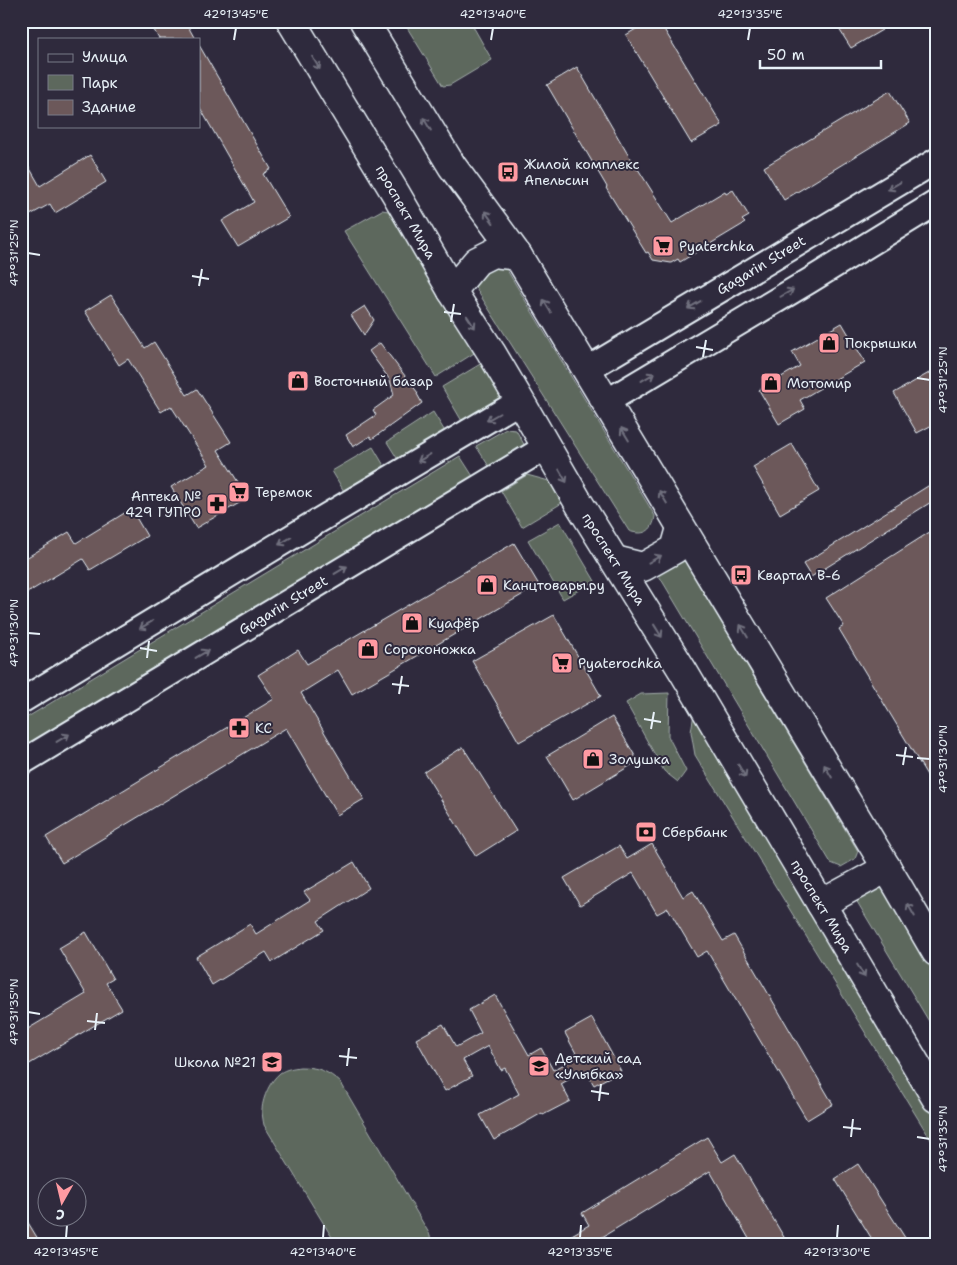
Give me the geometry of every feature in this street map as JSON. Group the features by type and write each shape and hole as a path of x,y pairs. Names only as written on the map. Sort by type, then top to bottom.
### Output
{"main road":[{"name":"проспект Мира","path":"291,21 396,194 452,292 491,352 580,505 683,671 936,1098"},
{"path":"364,21 452,166 518,256 936,952"},
{"path":"452,292 476,261 493,253 518,256"},
{"path":"615,560 643,567 675,549 681,528"},
{"path":"821,904 887,868"}],"street":[{"name":"Gagarin Street","path":"586,370 936,161"},
{"path":"606,402 936,203"},
{"path":"21,701 520,401"},
{"name":"Gagarin Street","path":"21,763 546,447"}],"green space":[{"path":"403,21 470,21 492,60 450,85 443,86"},
{"path":"382,210 395,212 479,350 436,377 344,231"},
{"path":"501,264 507,270 655,516 650,529 643,533 629,531 475,287 473,278"},
{"path":"487,360 507,394 466,428 442,387"},
{"path":"433,412 449,438 402,466 387,442"},
{"path":"506,429 516,430 526,448 492,471 476,446"},
{"path":"373,447 386,469 345,493 332,471"},
{"path":"460,456 476,481 21,756 21,721"},
{"path":"527,475 549,481 562,503 522,527 501,491"},
{"path":"560,522 595,581 563,599 528,540"},
{"path":"680,553 858,851 855,859 841,867 831,863 655,569"},
{"path":"669,693 668,736 686,771 678,782 664,771 626,703 641,694"},
{"path":"694,713 936,1103 936,1148 695,755 691,732"},
{"path":"881,887 936,976 936,1033 856,900"},
{"path":"300,1067 322,1070 332,1075 341,1083 430,1235 431,1244 336,1244 264,1125 262,1109 265,1094 270,1085 276,1076 282,1072"}],"building":[{"path":"149,21 185,21 194,38 158,38"},
{"path":"649,21 659,21 722,125 691,143 626,35"},
{"path":"834,21 876,21 882,30 851,48"},
{"path":"200,47 271,169 263,174 289,217 238,247 222,221 254,202 200,108"},
{"path":"577,67 637,170 672,223 725,191 726,194 733,190 749,216 742,220 745,223 680,262 678,259 671,263 653,260 648,252 646,253 606,188 547,85"},
{"path":"890,91 910,123 784,200 764,167"},
{"path":"21,153 40,186 90,155 106,182 55,213 50,204 21,220"},
{"path":"111,295 145,348 154,342 187,395 197,389 231,442 218,450 248,498 196,528 171,487 209,465 171,406 161,412 128,359 119,365 85,311"},
{"path":"365,306 374,320 364,335 351,315"},
{"path":"842,323 865,362 800,400 805,409 779,424 759,390 800,366 792,352"},
{"path":"380,343 418,393 422,403 372,439 370,436 353,447 346,435 376,415 373,410 394,395 390,380 369,351"},
{"path":"936,369 936,423 917,433 894,393"},
{"path":"792,444 819,491 780,514 753,467"},
{"path":"936,481 936,499 811,577 803,564"},
{"path":"131,509 147,536 90,570 83,559 27,593 21,583 21,561 69,532 76,543"},
{"path":"936,528 936,790 839,629 844,626 826,598"},
{"path":"514,543 539,585 352,694 338,670 301,693 364,799 337,815 286,728 62,863 46,837 274,699 258,675 298,650 307,664"},
{"path":"554,615 601,696 519,742 472,661"},
{"name":"Золушка","path":"612,717 638,761 573,800 547,756"},
{"path":"463,747 516,831 476,856 424,772"},
{"path":"652,844 683,897 693,891 723,941 734,935 833,1104 807,1120 707,951 697,957 668,908 657,914 633,873 580,905 564,878 619,846 627,859"},
{"path":"354,862 369,888 318,921 324,930 272,962 266,952 212,985 196,957 250,924 256,934 310,900 304,892"},
{"path":"86,932 113,979 106,983 122,1009 21,1069 21,1033 86,994 59,948"},
{"path":"495,995 529,1055 541,1048 553,1070 578,1057 565,1033 592,1018 621,1071 594,1085 585,1070 561,1084 570,1101 543,1115 542,1113 494,1140 480,1115 519,1094 505,1068 501,1070 488,1046 463,1060 472,1076 445,1091 416,1039 443,1024 456,1047 481,1033 469,1010"},
{"path":"707,1137 722,1162 735,1154 788,1244 752,1244 710,1171 599,1239 602,1244 556,1244 589,1225 582,1213"},
{"path":"858,1164 909,1244 875,1244 835,1179"},
{"path":"21,1211 41,1244 21,1244"}],"place":[{"name":"Жилой комплекс Апельсин","path":"508,172"},
{"name":"Pyaterchka","path":"663,246"},
{"name":"Покрышки","path":"829,343"},
{"name":"Восточный базар","path":"298,381"},
{"name":"Мотомир","path":"771,383"},
{"name":"Теремок","path":"239,492"},
{"name":"Аптека № 429 ГУПРО","path":"217,504"},
{"name":"Квартал В-6","path":"741,575"},
{"name":"Канцтовары.ру","path":"487,585"},
{"name":"Куафёр","path":"412,623"},
{"name":"Сороконожка","path":"368,649"},
{"name":"Pyaterochka","path":"562,663"},
{"name":"КС","path":"239,728"},
{"name":"Золушка","path":"593,759"},
{"name":"Сбербанк","path":"646,832"},
{"name":"Школа №21","path":"272,1062"},
{"name":"Детский сад «Улыбка»","path":"539,1066"}]}
